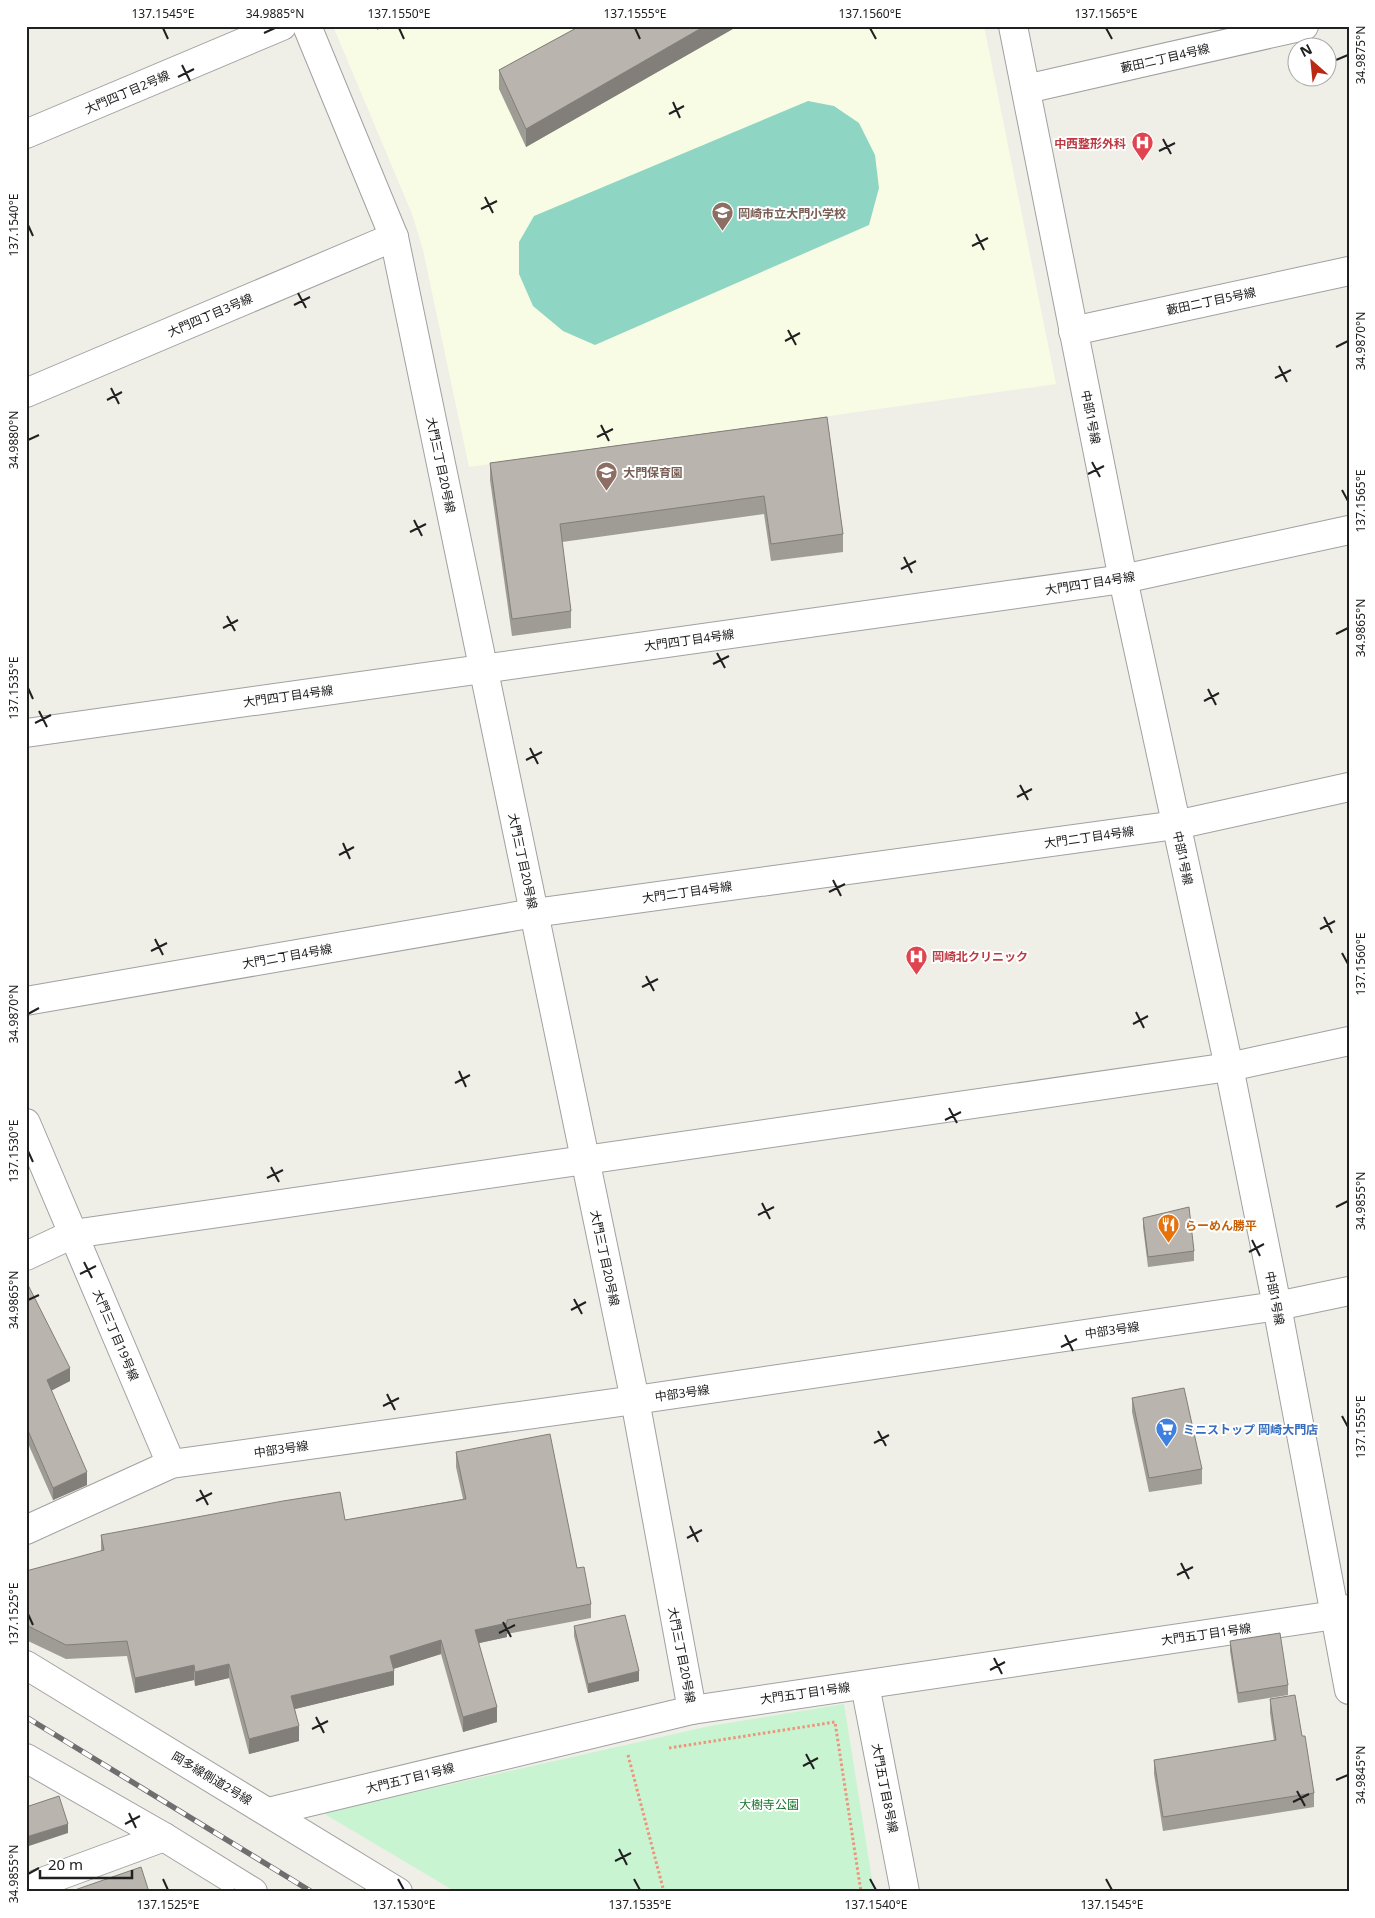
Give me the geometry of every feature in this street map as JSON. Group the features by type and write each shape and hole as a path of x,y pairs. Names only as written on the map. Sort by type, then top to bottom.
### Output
{"street":[{"name":"大門四丁目2号線","path":"26,134 282,26"},
{"name":"大門三丁目20号線","path":"307,26 394,237 635,1400 692,1710"},
{"name":"中部1号線","path":"1013,26 1123,579 1229,1068 1342,1612 1349,1690"},
{"name":"藪田二丁目4号線","path":"1026,89 1304,26"},
{"name":"大門四丁目3号線","path":"26,393 394,237"},
{"name":"藪田二丁目5号線","path":"1073,331 1349,271"},
{"name":"大門四丁目4号線","path":"26,733 1123,579 1349,530"},
{"name":"大門二丁目4号線","path":"26,1001 534,913 1176,825 1349,788"},
{"path":"26,1256 74,1234 584,1159 1229,1068 1349,1041"},
{"name":"大門三丁目19号線","path":"26,1123 171,1464"},
{"name":"中部3号線","path":"26,1530 171,1464 635,1400 1277,1306 1349,1291"},
{"name":"大門五丁目1号線","path":"268,1812 692,1710 1342,1612"},
{"name":"岡多線側道2号線","path":"26,1665 398,1892"},
{"name":"大門五丁目8号線","path":"865,1685 905,1892"},
{"path":"26,1758 164,1837 253,1892"},
{"path":"26,1888 164,1837"}],"path":[{"path":"667,1749 835,1722 861,1892"},
{"path":"638,1753 628,1755 664,1892"}],"shaded area":[{"name":"岡崎市立大門小学校","path":"333,26 984,26 1056,384 469,467 423,250 412,214"}],"green space":[{"path":"808,101 834,106 859,123 875,155 879,188 869,225 595,345 563,331 533,306 519,274 519,242 534,216"},
{"name":"大樹寺公園","path":"844,1704 874,1892 456,1892 323,1813 710,1726"}],"building":[{"path":"580,26 705,26 526,129 499,70"},
{"path":"827,417 843,534 771,544 764,496 560,524 571,611 512,619 490,463"},
{"name":"らーめん勝平","path":"1189,1207 1194,1251 1148,1257 1143,1218"},
{"path":"26,1281 70,1368 47,1380 87,1472 53,1488 26,1426"},
{"name":"ミニストップ 岡崎大門店","path":"1184,1388 1202,1469 1149,1478 1132,1398"},
{"path":"550,1434 577,1568 584,1567 591,1604 507,1620 507,1623 475,1630 497,1707 463,1717 441,1640 390,1656 394,1671 291,1696 299,1726 249,1739 229,1664 195,1672 194,1665 135,1678 127,1641 66,1645 26,1625 26,1571 104,1550 101,1535 340,1492 345,1520 466,1499 456,1452"},
{"path":"625,1615 639,1671 588,1684 574,1626"},
{"path":"1280,1633 1288,1685 1238,1693 1230,1641"},
{"path":"1295,1695 1302,1736 1305,1736 1314,1793 1163,1817 1154,1760 1276,1740 1270,1699"},
{"path":"59,1796 68,1824 26,1837 26,1807"},
{"path":"141,1867 149,1892 69,1892"}],"railway":[{"path":"26,1717 312,1892"}],"place":[{"name":"中西整形外科","path":"1142,162"},
{"name":"岡崎市立大門小学校","path":"722,232"},
{"name":"大門保育園","path":"607,491"},
{"name":"岡崎北クリニック","path":"916,975"},
{"name":"らーめん勝平","path":"1169,1244"},
{"name":"ミニストップ 岡崎大門店","path":"1167,1448"}]}
